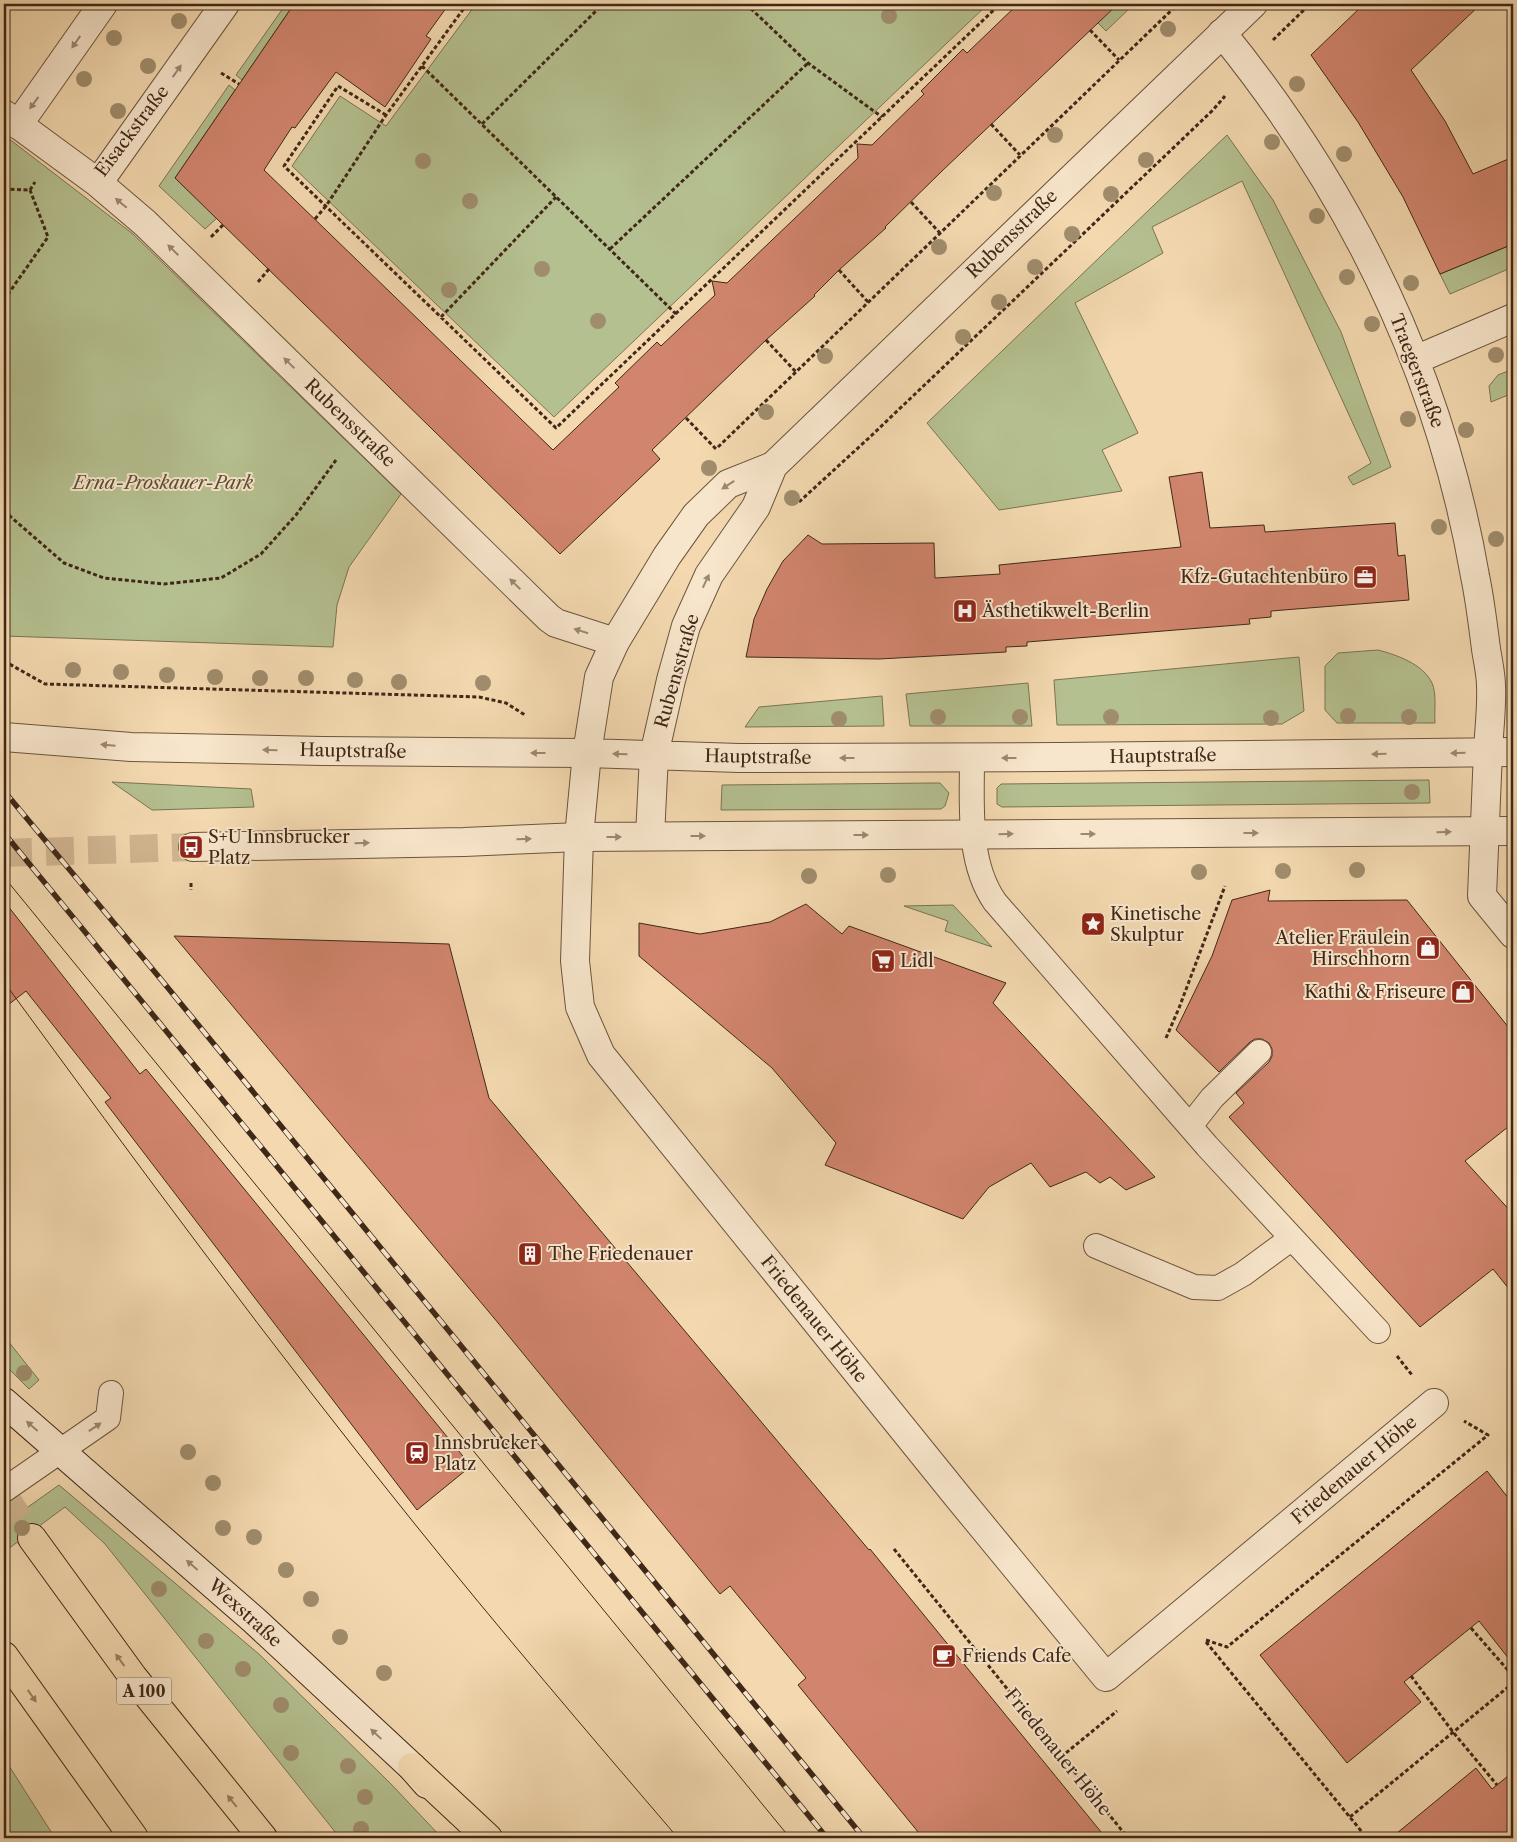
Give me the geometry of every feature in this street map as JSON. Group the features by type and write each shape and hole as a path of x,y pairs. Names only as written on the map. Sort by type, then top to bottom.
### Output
{"highway":[{"name":"A 100","path":"32,1538 133,1677 263,1838"},
{"path":"4,1656 134,1838"},
{"path":"412,1767 488,1838"}],"street":[{"name":"Eisackstraße","path":"103,4 11,119 98,183 224,4"},
{"name":"Rubensstraße","path":"579,837 587,753 599,677 615,642 667,556 696,515 728,484 773,466 1253,4"},
{"name":"Traegerstraße","path":"1222,33 1264,85 1313,158 1344,210 1376,270 1415,360 1453,473 1480,603 1500,752 1484,832 1482,896 1513,934"},
{"name":"Rubensstraße","path":"98,183 144,222 550,618 556,623 615,642"},
{"path":"1415,360 1513,318"},
{"name":"Rubensstraße","path":"650,836 654,755 671,680 686,626 709,575 756,506 773,466"},
{"name":"Hauptstraße","path":"4,737 131,747 587,753 739,758 972,758 1500,752"},
{"path":"193,847 464,842 650,836 1513,831"},
{"name":"Friedenauer Höhe","path":"579,837 575,961 580,1007 600,1055 945,1482 1106,1676 1434,1403"},
{"name":"Wexstraße","path":"4,1402 255,1621 412,1767 473,1838"}],"lane":[{"path":"972,758 972,834 985,888 995,902 1190,1126 1378,1331"},
{"path":"1190,1126 1212,1098 1259,1052"},
{"path":"1096,1246 1194,1286 1218,1288 1243,1274 1292,1238"},
{"path":"4,1490 108,1418 111,1393"}],"path":[{"path":"315,219 326,206 386,115 467,4"},
{"path":"482,124 603,4"},
{"path":"746,4 808,63 882,117"},
{"path":"386,115 338,86 284,166 556,428 1000,4"},
{"path":"710,455 1178,4"},
{"path":"1090,30 1119,60"},
{"path":"610,249 808,63"},
{"path":"422,66 676,314"},
{"path":"221,73 239,84"},
{"path":"871,436 1213,110"},
{"path":"991,124 1020,155"},
{"path":"30,190 35,182"},
{"path":"4,189 30,190"},
{"path":"4,300 48,237 30,190"},
{"path":"441,317 557,197"},
{"path":"911,202 940,232"},
{"path":"213,236 223,225"},
{"path":"252,288 269,269"},
{"path":"838,270 868,302"},
{"path":"766,340 796,372"},
{"path":"686,418 716,450"},
{"path":"4,511 64,563 104,578 164,584 221,578 260,554 296,514 338,459"},
{"path":"4,661 45,684 479,696 506,703"},
{"path":"191,883 191,890"},
{"path":"1166,1038 1225,886"},
{"path":"1205,1640 1227,1647 1488,1435"},
{"name":"Friedenauer Höhe","path":"894,1549 1128,1838"},
{"path":"1183,1613 1368,1838"},
{"path":"1471,1628 1513,1676"},
{"path":"1411,1676 1453,1732 1497,1785"},
{"path":"1350,1816 1513,1683"}],"green space":[{"path":"286,4 294,4 242,80 236,75"},
{"path":"476,4 988,4 554,417 292,166 340,96 386,126"},
{"path":"1117,4 1134,4 1106,31 1097,22"},
{"path":"229,85 235,90 175,178 217,218 205,229 159,186"},
{"name":"Erna-Proskauer-Park","path":"4,135 133,234 401,494 349,567 337,605 333,647 4,636"},
{"path":"1227,135 1273,200 1341,332 1391,467 1353,485 1348,477 1371,463 1242,181 1152,227 1163,253 1075,303 1138,433 1102,450 1122,491 999,510 927,423"},
{"path":"1513,233 1513,267 1450,294 1440,274 1509,246 1505,236"},
{"path":"1513,369 1513,393 1491,402 1489,386 1498,375"},
{"path":"1378,650 1409,661 1428,676 1434,692 1435,723 1337,723 1325,710 1325,666 1338,653"},
{"path":"1299,657 1304,711 1282,724 1057,725 1054,680"},
{"path":"1028,683 1032,726 910,726 906,694"},
{"path":"882,696 884,726 745,727 759,707"},
{"path":"1429,780 1430,803 1002,807 997,804 997,788 1001,784"},
{"path":"112,782 251,789 254,807 152,810"},
{"path":"940,783 949,793 945,806 941,809 721,810 722,785"},
{"path":"953,905 992,947 945,931 948,921 904,906"},
{"path":"4,1336 39,1380 29,1389 4,1364"},
{"path":"59,1485 260,1655 390,1783 442,1838 340,1838 105,1544 65,1507 4,1552 4,1524"},
{"path":"4,1758 55,1838 4,1838"}],"building":[{"path":"294,4 449,4 426,36 431,39 385,107 336,72 295,128 292,127 264,170 553,450 619,387 615,383 657,342 661,346 715,295 712,281 727,283 858,158 857,144 872,145 924,94 921,91 963,49 967,53 1018,4 1118,4 652,450 660,459 560,554 175,178"},
{"path":"1364,4 1481,4 1411,70 1445,121 1473,174 1513,157 1513,244 1440,274 1403,197 1358,122 1311,55"},
{"path":"1202,472 1210,528 1264,525 1265,532 1395,523 1398,556 1405,555 1409,600 1271,611 1271,617 1249,619 1250,624 1027,642 1027,646 1006,647 1006,652 879,659 746,657 754,619 767,589 783,561 808,535 822,544 934,543 935,578 1000,574 999,565 1181,547 1169,477"},
{"path":"1270,890 1268,901 1407,900 1513,1033 1513,1123 1465,1161 1513,1214 1513,1294 1493,1269 1420,1327 1229,1117 1244,1103 1236,1093 1269,1062 1272,1056 1272,1049 1269,1043 1262,1039 1255,1039 1219,1072 1176,1030 1212,956 1232,900"},
{"path":"4,901 140,1074 146,1069 471,1466 417,1510 105,1102 111,1098 26,991 4,1008"},
{"path":"806,904 842,934 849,926 1006,983 993,1003 1155,1177 1126,1190 1110,1177 1100,1183 1086,1172 1050,1187 1031,1163 989,1187 963,1219 825,1165 836,1143 772,1068 639,956 639,923 700,934 770,922"},
{"name":"The Friedenauer","path":"174,936 449,944 489,1098 870,1549 1106,1838 923,1838 798,1685 806,1678 730,1586 720,1594 494,1318"},
{"path":"1487,1471 1513,1504 1513,1664 1479,1621 1404,1682 1421,1702 1347,1763 1260,1655"},
{"path":"1476,1768 1492,1789 1513,1772 1513,1838 1391,1838"}],"tunnel":[{"path":"4,853 193,847"},
{"path":"4,1496 32,1538"}],"tram line":[{"path":"4,877 790,1838"},
{"path":"4,982 206,1255 361,1457 446,1563 678,1838"}],"railway":[{"path":"4,791 159,977 864,1838"},
{"path":"4,833 827,1838"}],"place":[{"name":"Kfz-Gutachtenbüro","path":"1365,577"},
{"name":"Ästhetikwelt-Berlin","path":"965,611"},
{"name":"S+U Innsbrucker Platz","path":"191,847"},
{"name":"Kinetische Skulptur","path":"1093,924"},
{"name":"Atelier Fräulein Hirschhorn","path":"1428,948"},
{"name":"Lidl","path":"883,961"},
{"name":"Kathi & Friseure","path":"1463,992"},
{"name":"The Friedenauer","path":"530,1254"},
{"name":"Innsbrucker Platz","path":"417,1453"},
{"name":"Friends Cafe","path":"944,1656"}]}
